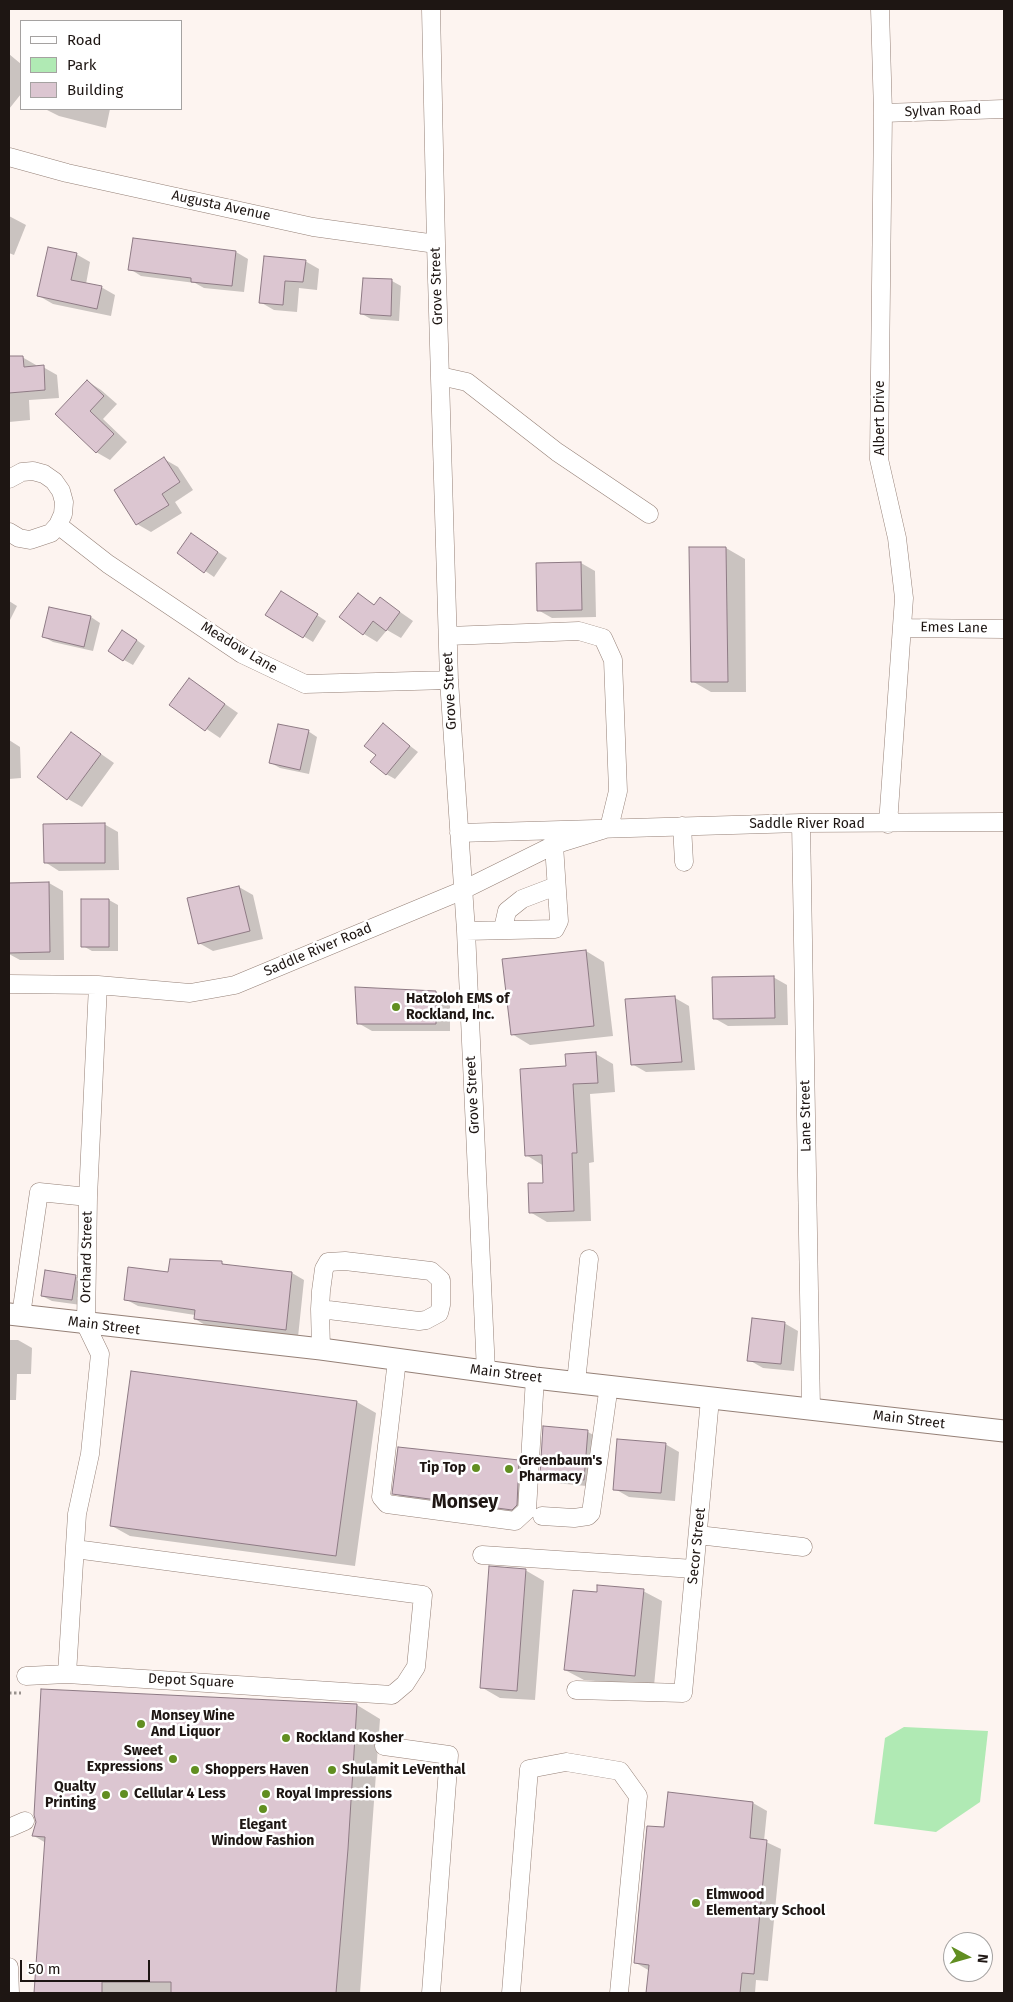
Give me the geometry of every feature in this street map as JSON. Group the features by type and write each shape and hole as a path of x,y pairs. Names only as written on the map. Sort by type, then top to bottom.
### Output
{"main road":[{"name":"Main Street","path":"15,1315 86,1325 322,1349 486,1372 609,1385 710,1399 1004,1431"}],"street":[{"name":"Grove Street","path":"431,9 449,680 461,891 466,931 486,1372"},
{"name":"Albert Drive","path":"880,9 883,113 879,458 897,538 904,598 888,824"},
{"name":"Sylvan Road","path":"883,113 1004,108"},
{"name":"Augusta Avenue","path":"9,157 67,172 313,226 436,244"},
{"path":"440,376 467,382 557,452 649,514"},
{"path":"9,479 22,472 44,474 54,481 61,491 64,502 63,514 58,524 46,535 30,540 19,538 9,532"},
{"name":"Meadow Lane","path":"58,524 108,564 242,654 305,684 449,680"},
{"name":"Emes Lane","path":"903,628 1004,629"},
{"path":"448,636 580,631 603,638 613,660 618,791 609,828"},
{"name":"Saddle River Road","path":"459,833 801,823 1004,822"},
{"name":"Lane Street","path":"801,823 811,1409"},
{"path":"682,826 684,862"},
{"name":"Saddle River Road","path":"9,984 98,985 190,993 235,984 461,891 554,845 609,828"},
{"path":"466,931 555,929 559,921 554,845"},
{"path":"503,930 507,911 522,899 556,886"},
{"name":"Orchard Street","path":"67,1674 77,1514 90,1454 100,1354 86,1325 88,1197 98,985"},
{"path":"15,1315 39,1192 88,1197"},
{"path":"576,1382 589,1259"},
{"path":"320,1309 419,1321 426,1320 439,1313 441,1305 441,1280 431,1271 345,1261 328,1262 324,1269 320,1309 322,1349"},
{"path":"397,1360 381,1497 387,1504 505,1520 515,1521 527,1510 535,1378"},
{"path":"542,1516 574,1518 588,1516 591,1513 609,1385"},
{"name":"Secor Street","path":"576,1690 683,1693 710,1399"},
{"path":"698,1535 803,1547"},
{"name":"Depot Square","path":"26,1676 67,1674 315,1688 392,1695 405,1684 416,1667 422,1595 74,1548"},
{"path":"482,1555 694,1569"},
{"path":"384,1746 449,1755 431,1993"},
{"path":"511,1993 529,1769 566,1762 620,1771 638,1796 619,1993"},
{"path":"9,1967 10,1993"}],"green space":[{"path":"904,1727 988,1731 980,1802 936,1832 874,1824 885,1738"}],"building":[{"path":"133,238 236,251 232,286 191,282 191,278 128,270"},
{"path":"48,247 77,253 71,280 102,286 97,309 37,296"},
{"path":"264,256 306,260 303,282 285,281 283,305 259,303"},
{"path":"363,278 392,279 391,316 360,314"},
{"path":"9,356 23,356 24,367 44,365 45,390 9,393"},
{"path":"87,380 104,396 90,411 114,434 96,453 55,414"},
{"path":"164,457 180,482 162,494 169,505 136,525 114,490"},
{"path":"191,533 218,552 204,573 177,553"},
{"path":"689,547 726,547 728,682 691,682"},
{"path":"581,562 582,610 537,611 536,563"},
{"path":"281,591 318,614 303,638 265,615"},
{"path":"358,593 374,605 380,597 400,612 386,631 373,621 363,635 339,617"},
{"path":"49,607 91,616 84,647 42,637"},
{"path":"122,630 137,640 123,661 108,651"},
{"path":"189,678 225,704 205,731 169,705"},
{"path":"383,723 410,746 386,775 370,762 376,755 364,746"},
{"path":"278,724 309,730 300,770 269,763"},
{"path":"71,732 101,754 67,800 37,777"},
{"path":"105,823 105,863 44,863 43,824"},
{"path":"49,882 50,952 9,953 9,883"},
{"path":"239,886 250,931 198,944 187,898"},
{"path":"81,899 109,899 109,947 81,947"},
{"path":"586,950 594,1026 511,1035 502,959"},
{"path":"774,976 775,1018 713,1019 712,977"},
{"name":"Hatzoloh EMS of Rockland, Inc.","path":"355,987 436,991 436,1024 357,1024"},
{"path":"675,996 682,1062 631,1065 625,999"},
{"path":"596,1052 598,1083 573,1084 577,1153 572,1153 574,1211 529,1213 528,1183 543,1183 542,1155 525,1156 520,1069 566,1066 565,1054"},
{"path":"170,1259 222,1261 222,1264 292,1272 286,1330 194,1319 195,1310 124,1300 128,1267 168,1272"},
{"path":"45,1270 76,1275 72,1300 41,1296"},
{"path":"752,1318 785,1322 781,1364 747,1361"},
{"path":"131,1371 357,1401 336,1556 110,1526"},
{"path":"543,1426 588,1430 584,1480 540,1475"},
{"path":"617,1439 666,1443 661,1493 613,1490"},
{"path":"398,1447 519,1460 517,1505 512,1510 392,1494"},
{"path":"489,1566 526,1569 517,1691 480,1688"},
{"path":"597,1585 644,1589 635,1676 564,1670 573,1590 597,1592"},
{"path":"41,1689 357,1704 348,1849 336,1993 171,1993 171,1982 102,1982 102,1993 34,1993 45,1837 32,1836 36,1822 34,1815"},
{"path":"668,1792 753,1802 750,1838 767,1840 754,1974 742,1973 740,1993 646,1993 649,1965 634,1963 647,1826 664,1827"}],"place":[{"name":"Hatzoloh EMS of Rockland, Inc.","path":"396,1007"},
{"name":"Tip Top","path":"476,1468"},
{"name":"Greenbaum's Pharmacy","path":"509,1469"},
{"name":"Monsey Wine And Liquor","path":"141,1724"},
{"name":"Rockland Kosher","path":"286,1738"},
{"name":"Sweet Expressions","path":"173,1759"},
{"name":"Shoppers Haven","path":"195,1770"},
{"name":"Shulamit LeVenthal","path":"332,1770"},
{"name":"Cellular 4 Less","path":"124,1794"},
{"name":"Royal Impressions","path":"266,1794"},
{"name":"Qualty Printing","path":"106,1795"},
{"name":"Elegant Window Fashion","path":"263,1809"},
{"name":"Elmwood Elementary School","path":"696,1903"}],"district":[{"name":"Monsey","path":"465,1503"}]}
